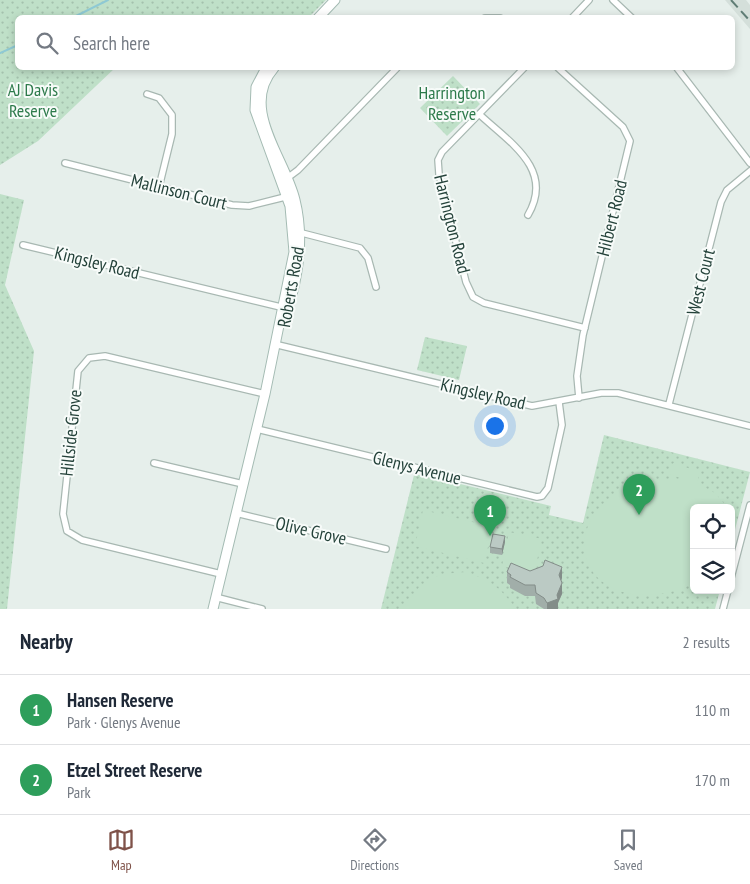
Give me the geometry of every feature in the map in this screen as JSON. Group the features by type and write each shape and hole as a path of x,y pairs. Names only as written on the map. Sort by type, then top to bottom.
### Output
{"street":[{"path":"321,15 335,0"},
{"path":"575,15 589,0"},
{"path":"613,0 629,15"},
{"name":"Roberts Road","path":"265,70 256,87 254,110 258,123 285,179"},
{"name":"Roberts Road","path":"213,609 286,308 297,232 290,195 261,111 263,87 273,70"},
{"path":"285,179 394,70"},
{"name":"Harrington Road","path":"522,70 442,152 438,165 469,291 475,299 484,303 585,328"},
{"name":"Hilbert Road","path":"560,70 623,127 630,141 585,328 577,376 579,398"},
{"path":"679,70 750,163"},
{"path":"147,94 159,98 172,115 172,134 158,187"},
{"path":"479,114 522,154 535,174 537,194 528,215"},
{"name":"Mallinson Court","path":"65,163 237,206 249,206 290,195"},
{"name":"West Court","path":"669,404 721,202 727,190 750,171"},
{"path":"297,232 352,244 364,250 376,287"},
{"name":"Kingsley Road","path":"23,245 286,308"},
{"name":"Kingsley Road","path":"277,345 532,406 601,393 618,392 750,426"},
{"name":"Hillside Grove","path":"221,574 82,540 67,531 64,514 78,371 89,358 105,356 265,394"},
{"name":"Glenys Avenue","path":"257,429 537,497 542,496 548,488 562,425 559,402"},
{"path":"154,462 243,484"},
{"path":"735,563 750,505"},
{"name":"Olive Grove","path":"236,513 386,549"},
{"path":"723,609 727,594"},
{"path":"216,597 262,609"}],"shaded area":[{"path":"725,0 746,0 750,5 750,29"}],"green space":[{"name":"AJ Davis Reserve","path":"0,0 326,0 311,15 15,15 15,70 113,70 38,141 0,165"},
{"name":"Harrington Reserve","path":"453,76 480,104 447,136 420,108"},
{"path":"0,194 24,200 5,285 34,351 7,609 0,609"},
{"path":"425,337 467,346 459,380 417,370"},
{"path":"604,435 750,472 735,530 735,504 690,504 690,594 719,594 715,609 381,609 414,475 423,475 551,506 549,515 583,523"},
{"path":"673,463 700,472 697,483 715,493 725,504 690,504 690,585 671,592 639,595 615,589 602,582 592,571 586,559 584,546 586,532 592,518 602,505 629,487 661,479 683,479 669,474"},
{"path":"423,510 493,527 484,563 415,546"},
{"path":"509,532 542,539 534,573 502,566"},
{"path":"466,572 482,578 494,586 505,595 516,609 402,609 420,586 441,574"}],"building":[{"path":"493,534 505,536 502,549 490,547"},
{"path":"545,560 562,567 559,575 562,583 557,595 558,599 547,603 544,598 536,593 535,585 525,585 510,577 511,575 507,572 511,563 530,571 543,566"}],"waterway":[{"path":"78,15 108,0"},
{"path":"0,53 15,46"}],"railway":[{"path":"731,0 750,21"}],"place":[{"name":"Etzel Street Reserve","path":"639,515"},
{"name":"Hansen Reserve","path":"490,536"}]}
